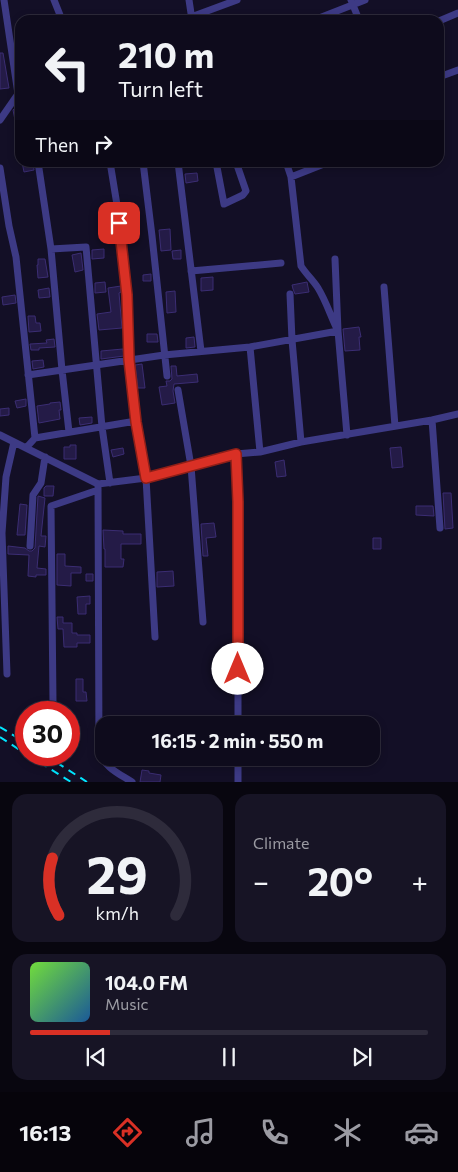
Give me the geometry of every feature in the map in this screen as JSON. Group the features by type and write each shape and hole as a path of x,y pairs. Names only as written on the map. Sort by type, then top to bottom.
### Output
{"street":[{"path":"4,0 15,54"},
{"path":"54,0 60,15"},
{"path":"188,0 191,15"},
{"path":"201,15 237,0"},
{"path":"325,15 352,3 365,0"},
{"path":"352,3 357,15"},
{"path":"444,19 458,13"},
{"path":"444,75 458,70"},
{"path":"0,120 15,101"},
{"path":"39,167 51,249 69,432"},
{"path":"111,167 127,295 129,360 136,422 146,478 155,637"},
{"path":"144,167 167,376"},
{"path":"179,167 201,352"},
{"path":"217,167 224,204 243,195 246,191 238,167"},
{"path":"288,167 291,177 302,266 322,295 338,331"},
{"path":"291,177 317,167"},
{"path":"0,168 16,257 35,438"},
{"path":"51,249 86,247 102,427 110,483"},
{"path":"336,259 338,331 347,434"},
{"path":"191,271 281,263"},
{"path":"384,287 395,426"},
{"path":"290,294 301,442"},
{"path":"28,375 164,355 250,347 338,331"},
{"path":"250,347 260,452"},
{"path":"178,390 191,466 203,622"},
{"path":"53,701 51,506 110,483 146,478 236,454 260,452 301,442 458,414"},
{"path":"432,420 440,528"},
{"path":"26,448 35,438 136,422"},
{"path":"0,435 45,457 98,487"},
{"path":"8,674 2,533 3,477 14,442"},
{"path":"236,454 238,502 238,716"},
{"path":"30,546 33,495 41,483 45,457"},
{"path":"98,487 99,751 102,760 108,767 132,782"},
{"path":"238,766 238,782"}],"building":[{"path":"0,53 3,53 9,88 0,89"},
{"path":"23,167 34,167 34,170 24,172"},
{"path":"197,173 198,181 186,183 185,174"},
{"path":"170,229 171,250 161,251 159,230"},
{"path":"104,249 104,258 92,259 92,250"},
{"path":"181,250 181,259 173,259 172,251"},
{"path":"81,253 83,270 75,272 72,255"},
{"path":"38,259 45,259 48,277 38,278"},
{"path":"151,274 151,281 143,281 143,275"},
{"path":"213,277 213,290 201,291 201,278"},
{"path":"105,282 106,292 95,293 95,283"},
{"path":"307,282 309,292 295,294 292,285"},
{"path":"121,286 121,292 119,293 122,328 99,330 97,314 111,312 108,288"},
{"path":"49,288 50,297 39,298 38,290"},
{"path":"175,291 176,312 167,313 166,292"},
{"path":"15,295 16,303 3,305 2,297"},
{"path":"28,316 35,316 36,323 40,323 41,331 29,332"},
{"path":"359,327 361,337 359,337 360,350 345,351 343,329"},
{"path":"147,334 157,334 158,342 147,342"},
{"path":"194,337 195,347 186,348 186,338"},
{"path":"54,339 55,347 31,350 30,344 47,343 46,340"},
{"path":"123,349 124,356 101,359 101,351"},
{"path":"43,360 44,367 33,369 32,361"},
{"path":"142,364 145,388 138,388 135,365"},
{"path":"171,366 176,366 177,376 197,374 198,382 174,384 175,403 162,405 159,387 167,386 166,381 172,379"},
{"path":"26,399 26,406 17,408 15,401"},
{"path":"60,402 60,419 39,423 37,406"},
{"path":"9,408 9,415 0,416 0,409"},
{"path":"92,417 92,423 80,425 79,418"},
{"path":"70,445 76,445 76,459 64,459 64,447 70,447"},
{"path":"401,447 403,467 392,468 390,448"},
{"path":"123,448 124,454 113,457 111,450"},
{"path":"284,460 286,476 277,477 275,462"},
{"path":"46,486 54,486 53,496 44,496 44,488"},
{"path":"443,493 451,493 453,528 445,529"},
{"path":"38,496 45,498 41,536 46,536 45,547 39,546 37,568 46,569 46,575 36,575 36,577 28,576 29,555 8,554 8,546 25,548 29,551 35,548"},
{"path":"20,504 27,505 25,535 17,535"},
{"path":"416,506 433,506 434,516 416,515"},
{"path":"214,523 216,537 206,538 208,556 203,556 201,524"},
{"path":"103,530 123,531 123,534 141,534 141,544 121,544 121,559 124,559 123,567 105,567"},
{"path":"373,538 381,538 381,549 373,549"},
{"path":"57,554 65,554 65,566 81,567 81,573 71,573 71,586 57,585"},
{"path":"173,571 174,586 157,587 157,572"},
{"path":"86,574 93,574 93,581 86,581"},
{"path":"90,596 90,604 86,604 86,614 78,614 77,597"},
{"path":"57,617 63,617 63,623 72,623 72,633 90,635 90,643 77,643 77,647 64,647 63,629 58,629"},
{"path":"76,679 83,679 83,692 86,692 87,701 76,701"},
{"path":"142,770 161,775 160,782 140,782"}],"railway":[{"path":"0,727 15,736"},
{"path":"0,737 15,747"},
{"path":"46,766 71,782"},
{"path":"62,766 87,782"}],"route":[{"path":"119,223 127,295 129,360 136,422 146,478 236,454 238,502 238,669"}]}
